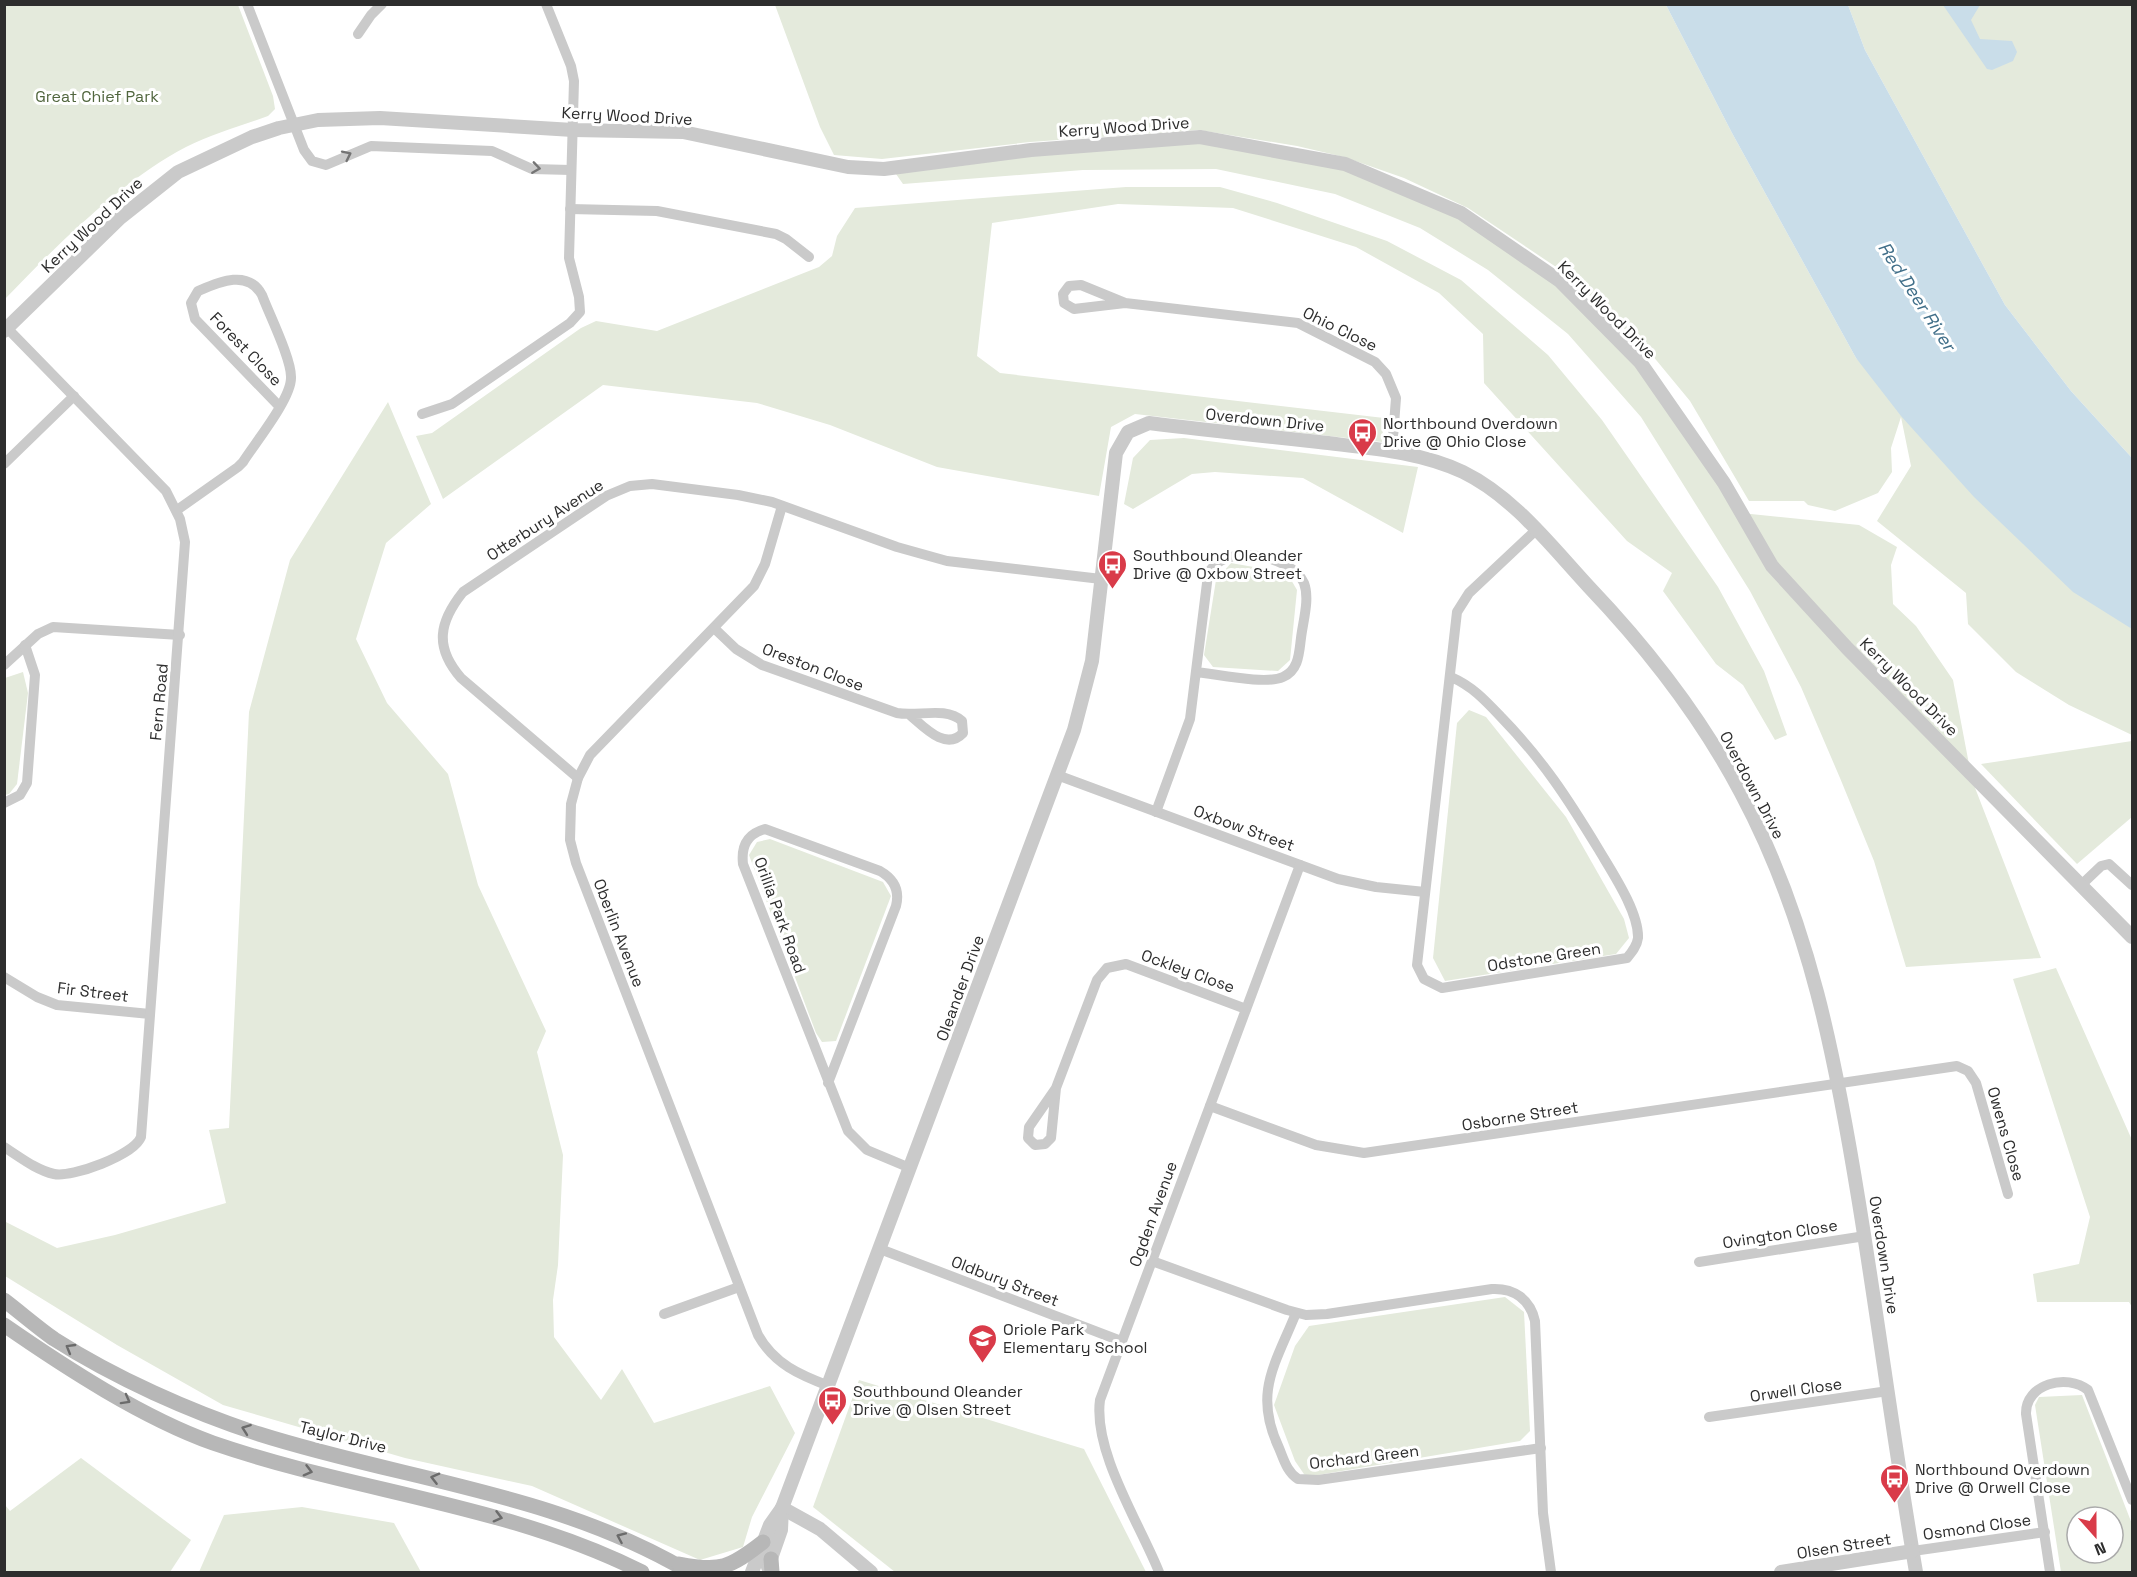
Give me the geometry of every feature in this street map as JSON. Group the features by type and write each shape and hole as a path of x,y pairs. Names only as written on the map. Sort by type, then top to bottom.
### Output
{"main road":[{"name":"Taylor Drive","path":"4,1300 53,1338 192,1409 281,1440 535,1504 614,1534 688,1572"},
{"path":"4,1325 80,1376 168,1423 212,1442 310,1472 510,1521 577,1543 642,1572"},
{"path":"673,1563 719,1569 740,1560 763,1542"}],"street":[{"path":"248,4 293,124 307,156 318,164 326,165 371,146 492,151 532,169 571,170"},
{"path":"358,34 382,4"},
{"path":"422,414 452,404 576,318 581,307 569,258 573,130 572,72 546,4"},
{"name":"Kerry Wood Drive","path":"6,330 120,218 160,185 200,159 252,137 293,124 380,118 573,130 683,132 848,167 884,169 1031,150 1200,137 1345,164 1461,213 1560,281 1641,362 1724,483 1772,566 1847,648 2133,937"},
{"path":"570,208 657,211 776,234 809,257"},
{"name":"Forest Close","path":"177,510 238,467 279,406 288,392 291,373 259,291 252,283 241,279 198,291 191,303 195,319 279,406"},
{"name":"Ohio Close","path":"1125,303 1081,285 1070,286 1063,294 1064,303 1074,309 1125,303 1292,321 1366,357 1381,368 1394,389 1396,406 1392,451"},
{"name":"Fern Road","path":"4,1147 41,1169 62,1175 125,1153 136,1146 143,1120 185,542 177,510 159,483 6,330"},
{"path":"4,464 74,396"},
{"name":"Overdown Drive","path":"1114,466 1116,453 1128,432 1149,423 1392,451 1463,472 1500,494 1602,600 1662,671 1696,718 1741,793 1790,904 1821,1005 1840,1082 1916,1572"},
{"name":"Oleander Drive","path":"752,1572 770,1525 782,1508 829,1386 1057,775 1085,691 1093,654 1114,466"},
{"name":"Otterbury Avenue","path":"578,778 454,670 448,660 443,635 445,618 463,592 585,509 606,496 630,486 668,484 738,495 783,506 930,557 965,564 1101,579"},
{"name":"Oberlin Avenue","path":"783,506 758,581 607,734 590,755 578,778 571,804 570,828 573,852 758,1335 769,1351 788,1368 829,1386"},
{"name":"Odstone Green","path":"1451,677 1476,690 1525,741 1552,775 1618,884 1630,910 1638,939 1631,953 1620,960 1435,987 1424,980 1417,965 1456,619 1461,602 1536,531"},
{"path":"1156,812 1190,719 1208,575 1213,564 1227,556 1269,559 1284,563 1297,572 1304,585 1306,597 1299,657 1293,669 1283,677 1270,680 1197,672"},
{"path":"4,665 46,630 61,627 180,635"},
{"name":"Oreston Close","path":"714,628 744,655 773,670 884,709 911,716"},
{"path":"4,803 20,795 27,783 35,675 26,645"},
{"name":"Oxbow Street","path":"1057,775 1300,865 1359,884 1425,892"},
{"name":"Orillia Park Road","path":"828,1083 896,906 897,892 890,877 880,871 765,829 746,840 742,855 743,864 828,1083 844,1122 855,1141 873,1154 910,1168"},
{"path":"2081,885 2101,866 2109,864 2133,885"},
{"name":"Ogden Avenue","path":"1159,1572 1111,1462 1100,1426 1102,1391 1300,865"},
{"name":"Ockley Close","path":"1056,1088 1051,1138 1045,1144 1035,1145 1028,1137 1029,1127 1056,1088 1097,980 1113,965 1126,964 1246,1009"},
{"name":"Fir Street","path":"4,977 37,997 57,1005 150,1014"},
{"name":"Owens Close","path":"1840,1082 1945,1066 1957,1066 1968,1071 1976,1083 2008,1194"},
{"name":"Osborne Street","path":"1209,1106 1316,1145 1364,1153 1840,1082"},
{"name":"Ovington Close","path":"1699,1262 1865,1236"},
{"name":"Oldbury Street","path":"880,1249 1121,1341"},
{"path":"1152,1261 1296,1313 1327,1314 1492,1289 1517,1293 1528,1303 1535,1320 1544,1525 1551,1572"},
{"path":"664,1314 739,1287"},
{"name":"Orchard Green","path":"1296,1313 1268,1384 1265,1408 1270,1430 1286,1466 1299,1479 1318,1480 1541,1448"},
{"name":"Osmond Close","path":"2050,1572 2025,1407 2029,1396 2042,1386 2072,1382 2088,1390 2133,1500"},
{"name":"Orwell Close","path":"1708,1417 1888,1392"},
{"path":"782,1508 827,1534 871,1572"},
{"name":"Oleander Drive","path":"770,1568 781,1530 782,1508"},
{"name":"Osmond Close","path":"1913,1551 2045,1532"},
{"name":"Olsen Street","path":"1781,1572 1913,1551"}],"green space":[{"name":"Great Chief Park","path":"4,5 238,5 273,96 275,109 268,116 186,147 138,177 67,237 5,299"},
{"path":"775,5 1666,5 1732,133 1856,358 2132,629 2132,735 2069,705 2016,672 1968,624 1966,593 1877,521 1911,466 1901,417 1891,448 1892,472 1878,493 1835,511 1808,505 1804,501 1749,501 1690,401 1652,355 1568,275 1468,208 1404,178 1344,157 1297,146 1199,130 1030,142 882,159 834,155 820,127"},
{"path":"1848,5 2132,5 2132,458 2071,391 2005,305 1865,50"},
{"path":"1200,137 1345,164 1461,213 1560,281 1640,362 1741,513 1859,525 1897,547 1891,565 1893,604 1916,626 1953,680 1972,780 2041,958 1906,967 1874,861 1840,778 1801,687 1750,591 1641,417 1568,334 1488,270 1420,228 1335,194 1216,169 1083,170 903,184 896,174 1031,150"},
{"path":"1126,187 1220,187 1277,203 1387,241 1461,280 1548,355 1602,420 1718,587 1764,671 1787,735 1775,740 1743,685 1716,664 1663,591 1672,573 1627,541 1484,383 1483,334 1439,293 1356,247 1233,208 1118,204 992,223 977,356 1000,373 1384,418 1382,442 1135,414 1111,427 1099,496 937,467 830,425 757,403 603,385 443,499 416,436 432,433 581,328 596,321 657,331 819,267 832,256 837,236 855,208"},
{"path":"388,402 431,504 386,543 356,639 387,703 448,774 478,885 546,1031 537,1052 563,1155 558,1265 553,1300 554,1337 601,1400 622,1369 654,1423 770,1386 795,1433 752,1517 743,1547 700,1560 532,1486 405,1458 223,1405 117,1345 5,1276 4,1221 57,1248 115,1235 226,1203 209,1130 229,1128 249,712 290,560"},
{"path":"1184,438 1418,467 1403,533 1303,478 1215,472 1192,474 1133,509 1124,504 1133,458 1150,440"},
{"path":"1231,563 1287,573 1297,590 1290,660 1278,671 1213,667 1204,655 1216,580"},
{"path":"23,672 28,693 17,784 9,794 5,795 5,678"},
{"path":"1469,710 1486,717 1566,817 1624,919 1629,938 1616,954 1445,981 1433,958 1457,723"},
{"path":"2132,741 2132,817 2077,864 1981,764"},
{"path":"770,839 883,882 891,896 836,1041 822,1042 816,1033 749,855 757,842"},
{"path":"2056,968 2132,1140 2132,1307 2129,1302 2037,1302 2033,1274 2079,1264 2090,1217 2013,979"},
{"path":"1505,1297 1524,1312 1530,1431 1520,1441 1306,1477 1295,1461 1274,1405 1295,1346 1309,1326"},
{"path":"859,1380 1084,1449 1146,1572 895,1572 813,1507"},
{"path":"2082,1395 2125,1505 2065,1505 2065,1565 2125,1565 2125,1506 2132,1524 2132,1572 2061,1572 2035,1405 2039,1397"},
{"path":"81,1458 191,1540 170,1572 5,1572 5,1505 10,1511"},
{"path":"302,1507 394,1523 421,1572 199,1572 224,1515"}],"water":[{"name":"Red Deer River","path":"1666,5 1848,5 1865,50 2005,305 2071,391 2132,458 2132,629 2073,592 1974,497 1901,416 1856,358 1732,133"},
{"path":"1943,5 1980,5 1971,20 1980,39 2012,41 2017,52 2013,61 1992,70 1987,69"}],"place":[{"name":"Northbound Overdown Drive @ Ohio Close","path":"1362,458"},
{"name":"Southbound Oleander Drive @ Oxbow Street","path":"1112,590"},
{"name":"Oriole Park Elementary School","path":"982,1364"},
{"name":"Southbound Oleander Drive @ Olsen Street","path":"832,1426"},
{"name":"Northbound Overdown Drive @ Orwell Close","path":"1894,1504"}]}
